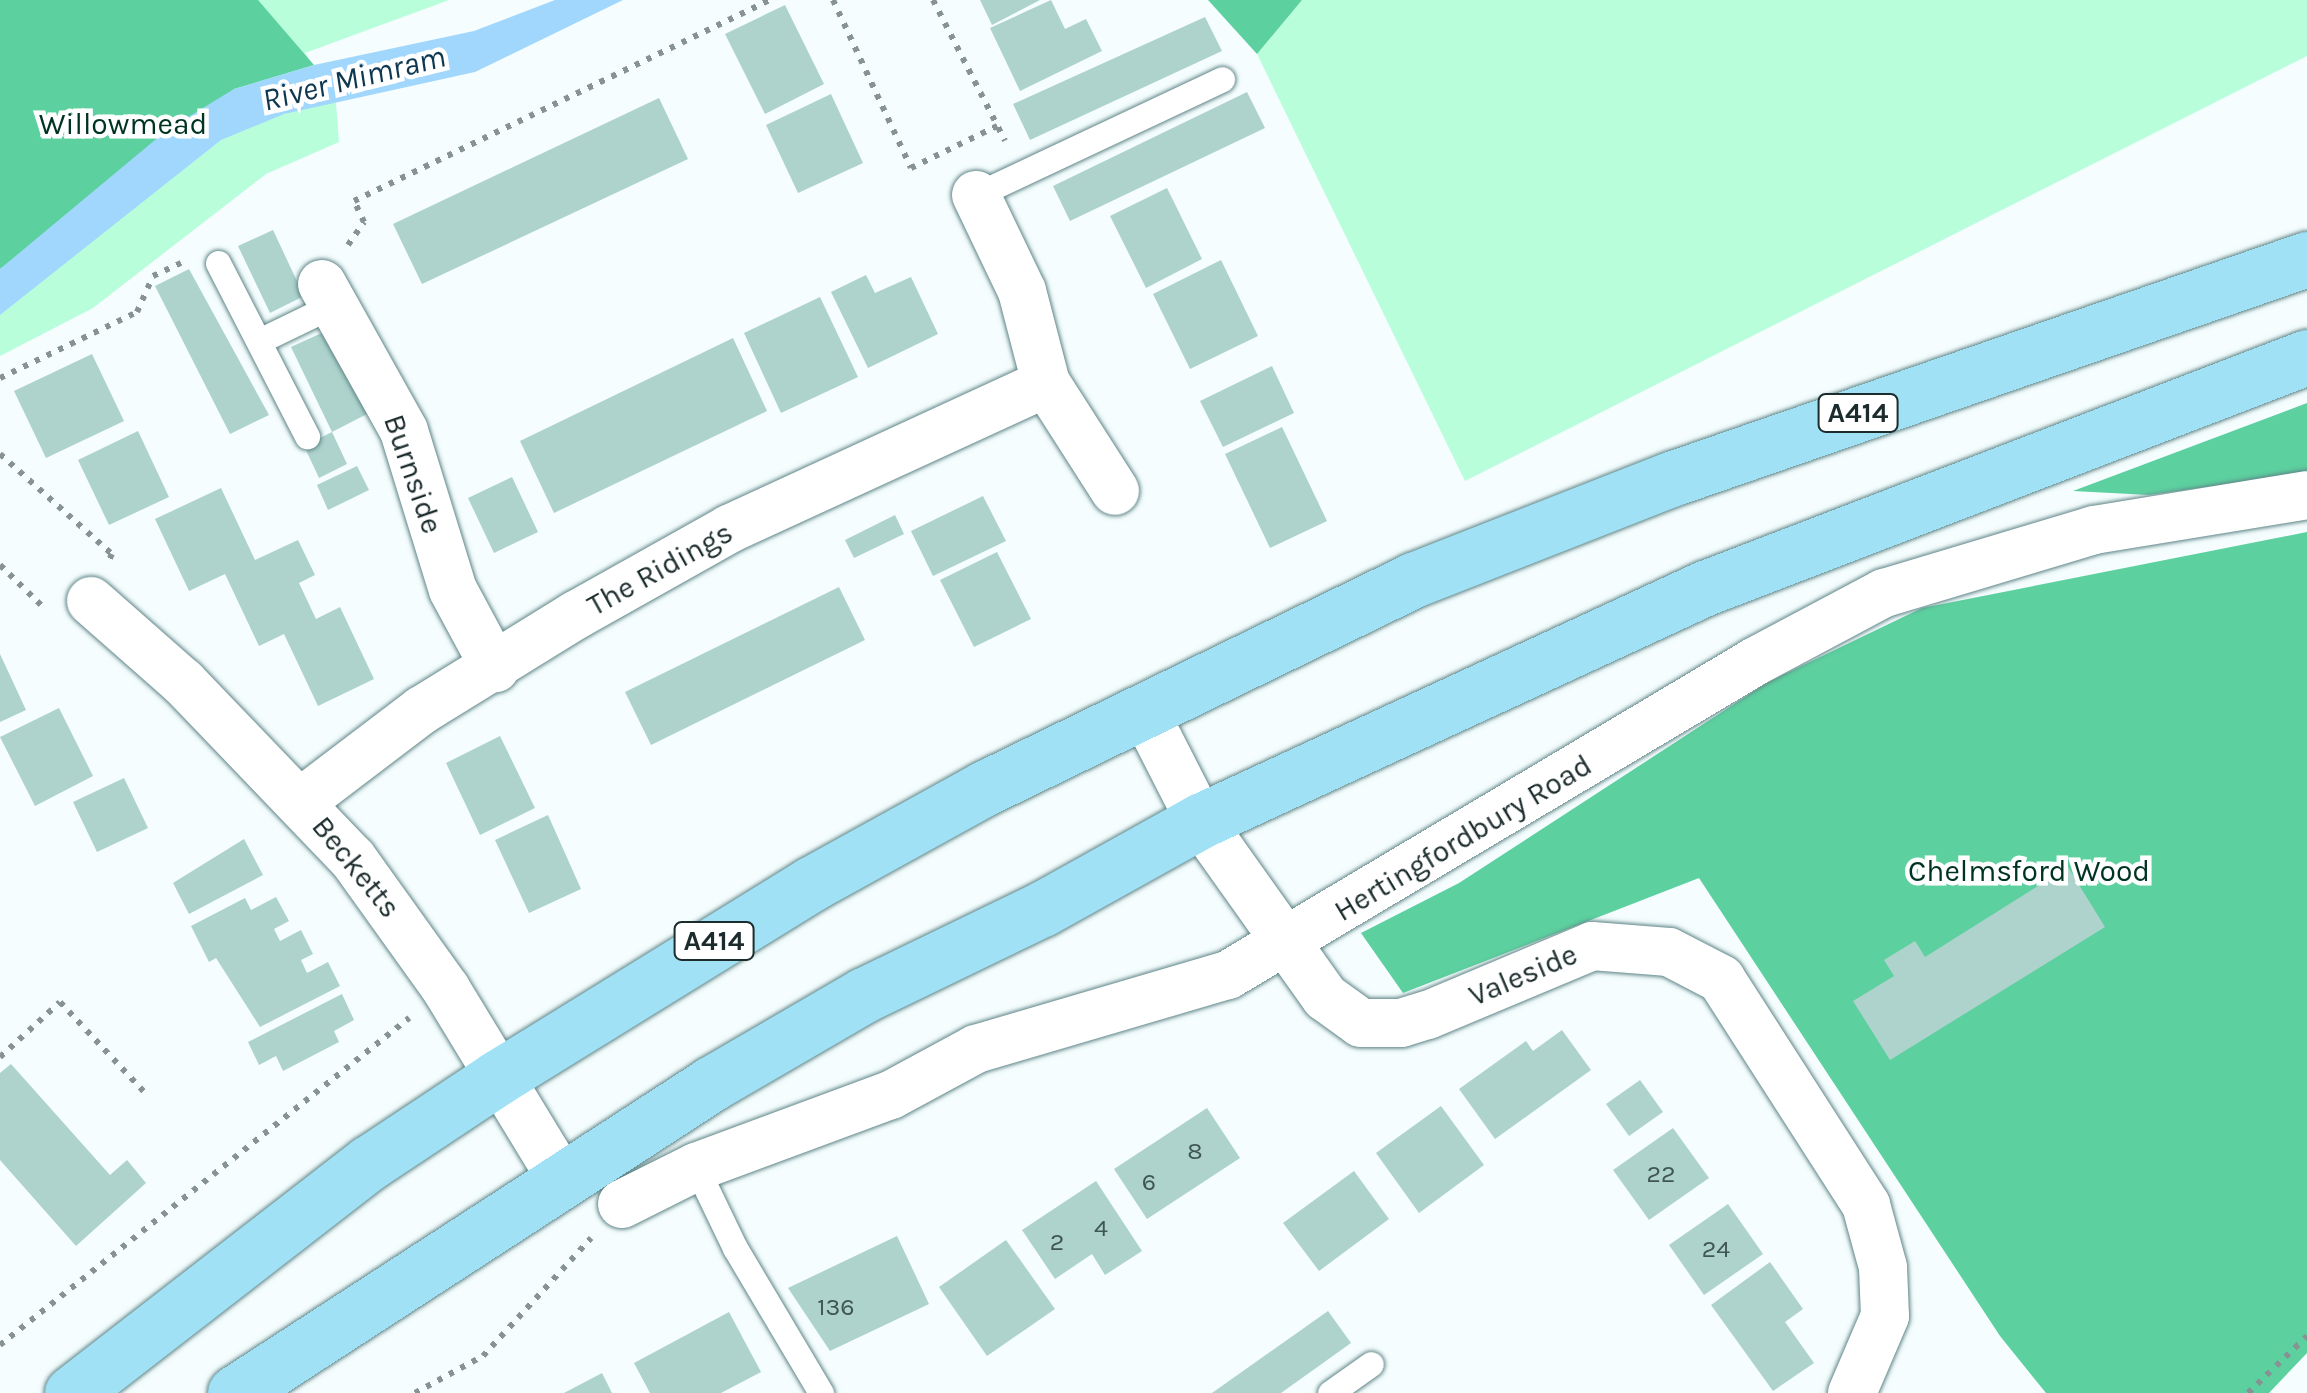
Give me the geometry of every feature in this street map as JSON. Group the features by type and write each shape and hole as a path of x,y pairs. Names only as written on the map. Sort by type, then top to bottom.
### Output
{"highway":[{"name":"A414","path":"72,1393 370,1163 496,1078 810,884 1144,711 1413,580 1671,479 2307,258"},
{"path":"235,1393 562,1180 864,995 1042,909 1200,821 1704,588 2307,357"}],"street":[{"path":"976,195 1022,291 1046,384 1115,491"},
{"name":"Burnside","path":"327,294 404,431 452,590 496,668"},
{"name":"The Ridings","path":"302,801 380,739 730,529 1046,384"},
{"name":"Hertingfordbury Road","path":"622,1204 696,1166 800,1134 976,1049 1228,975 1286,944 1756,661 1884,593 2094,530 2307,495"},
{"name":"Becketts","path":"91,601 302,801 397,915 562,1180"},
{"name":"Valeside","path":"1144,711 1200,821 1286,944 1344,1014 1380,1026 1428,1015 1592,946 1669,952 1721,979 1866,1205 1883,1266 1884,1316 1852,1393"}],"lane":[{"path":"976,195 1222,79"},
{"path":"218,263 307,436"},
{"path":"260,341 327,294"},
{"path":"696,1166 735,1248 821,1393"},
{"path":"1330,1393 1371,1364"}],"path":[{"path":"327,294 364,222 354,201 770,0"},
{"path":"833,0 912,168 997,126"},
{"path":"933,0 1022,172"},
{"path":"0,378 137,312 153,276 208,250 218,263"},
{"path":"0,454 112,554 91,601 59,623 0,565"},
{"path":"0,1057 60,1002 148,1096"},
{"path":"0,1346 422,1009"},
{"path":"415,1393 483,1356 622,1204"},
{"path":"2248,1393 2307,1336"}],"green space":[{"name":"Willowmead","path":"0,0 449,0 305,53 336,103 339,142 266,174 93,308 0,356"},
{"path":"0,0 258,0 314,65 234,89 0,269"},
{"path":"1208,0 1302,0 1257,54"},
{"path":"1302,0 2307,0 2307,56 1465,481 1257,54"},
{"path":"2307,403 2307,473 2149,495 2073,491"},
{"name":"Chelmsford Wood","path":"2307,532 2307,1353 2269,1393 2046,1393 2000,1336 1699,878 1403,993 1361,933 1459,883 1768,682 1922,608"}],"water":[{"name":"River Mimram","path":"555,0 623,0 475,72 284,114 221,140 0,315 0,269 167,130 234,89 314,65 474,31"}],"building":[{"path":"980,0 1040,0 992,25"},
{"path":"1051,0 1065,29 1086,19 1102,51 1020,91 990,28"},
{"path":"785,5 824,84 765,114 725,34"},
{"path":"1205,17 1222,51 1030,140 1013,104"},
{"path":"1247,92 1265,128 1070,221 1053,186"},
{"path":"831,94 863,163 798,193 766,125"},
{"path":"659,98 688,159 422,284 393,224"},
{"path":"1167,188 1202,259 1146,288 1110,216"},
{"path":"273,230 304,296 270,313 238,246"},
{"path":"1221,260 1258,336 1190,369 1153,294"},
{"path":"189,269 269,415 230,434 155,286"},
{"path":"866,275 875,293 911,277 938,334 868,368 831,292"},
{"path":"820,297 858,377 781,413 744,333"},
{"path":"326,331 367,414 332,432 291,347"},
{"path":"733,338 767,411 554,513 520,441"},
{"path":"92,354 124,421 46,458 14,391"},
{"path":"1272,366 1294,413 1223,447 1200,401"},
{"path":"1282,427 1327,521 1270,548 1225,454"},
{"path":"138,431 169,497 109,525 78,460"},
{"path":"332,432 347,464 319,478 304,446"},
{"path":"357,466 369,490 328,510 317,485"},
{"path":"512,477 538,532 494,553 468,498"},
{"path":"221,488 255,560 298,540 315,575 299,583 316,619 340,607 374,679 318,706 284,634 259,646 225,574 189,591 155,519"},
{"path":"983,496 1006,541 933,576 911,531"},
{"path":"895,515 904,534 854,558 845,540"},
{"path":"997,552 1031,619 974,647 940,580"},
{"path":"839,587 865,640 651,745 625,692"},
{"path":"0,654 26,710 0,722"},
{"path":"59,708 93,776 35,806 0,737"},
{"path":"500,736 535,808 480,835 446,763"},
{"path":"124,778 148,828 97,852 73,802"},
{"path":"548,815 581,889 529,913 495,840"},
{"path":"244,839 263,875 189,914 173,883"},
{"path":"2068,867 2105,927 1890,1060 1853,1001 1894,976 1884,960 1915,941 1925,957"},
{"path":"276,897 289,921 274,929 280,941 301,930 313,954 301,960 307,973 328,962 340,986 260,1027 216,958 209,962 191,926 245,898 251,910"},
{"path":"342,994 354,1020 334,1031 339,1042 283,1071 276,1056 259,1065 248,1042"},
{"path":"1562,1030 1591,1070 1495,1139 1459,1089 1526,1041 1533,1051"},
{"path":"11,1064 110,1175 127,1160 146,1183 76,1246 0,1160 0,1073"},
{"path":"1640,1080 1663,1112 1629,1136 1606,1104"},
{"path":"1441,1106 1484,1165 1419,1213 1376,1153"},
{"path":"1207,1108 1240,1158 1147,1219 1114,1169"},
{"path":"1673,1128 1709,1178 1649,1220 1613,1170"},
{"path":"1354,1171 1389,1219 1319,1271 1283,1223"},
{"path":"1096,1181 1142,1251 1105,1275 1092,1254 1055,1279 1022,1230"},
{"path":"1728,1204 1763,1254 1704,1295 1669,1245"},
{"path":"897,1236 929,1304 830,1351 788,1288"},
{"path":"1006,1240 1055,1309 987,1356 939,1287"},
{"path":"1770,1262 1803,1309 1785,1322 1814,1363 1773,1391 1711,1305"},
{"path":"1328,1311 1351,1343 1281,1393 1212,1393"},
{"path":"729,1312 761,1372 721,1393 650,1393 634,1363"},
{"path":"602,1373 612,1393 564,1393"}]}
